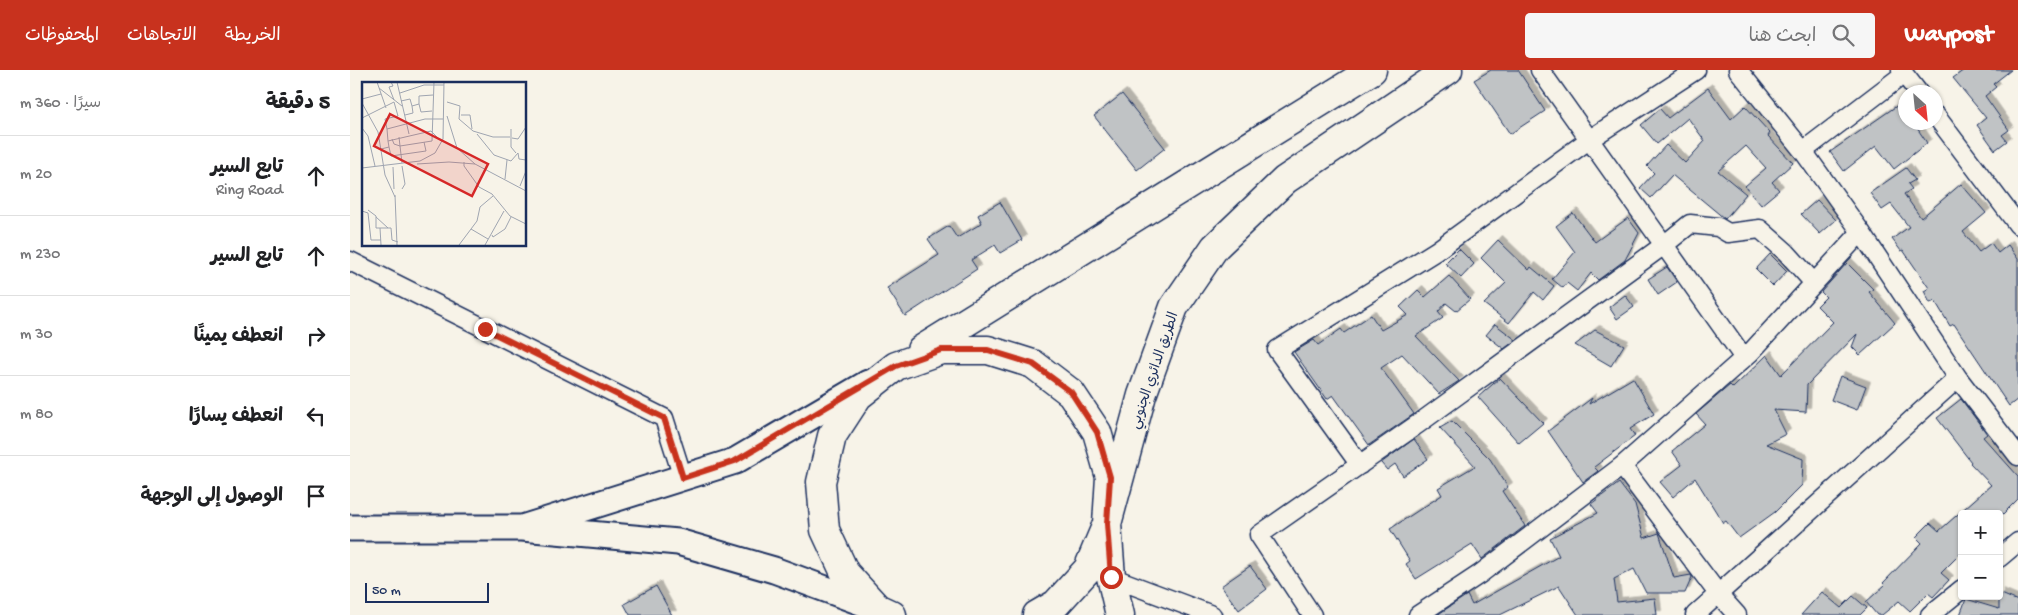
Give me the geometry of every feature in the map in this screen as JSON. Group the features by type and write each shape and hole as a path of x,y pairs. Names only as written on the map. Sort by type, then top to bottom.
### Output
{"main road":[{"path":"885,612 845,573 825,530 821,482 832,436 858,396 896,366 1372,70"},
{"name":"الطريق الدائري الجنوبي","path":"1107,524 1142,395 1174,307 1215,247 1285,180 1448,70"},
{"path":"896,366 941,350 988,350 1033,364 1071,392 1097,432 1110,477 1107,524 1111,577 1120,615"},
{"path":"1038,615 1056,604 1088,568 1107,524"}],"street":[{"path":"1540,70 1744,358"},
{"path":"1360,465 1277,350 1436,250 1590,139 1696,70"},
{"path":"1738,70 1803,151 1861,232 1958,378 2018,456"},
{"path":"1803,151 1902,72 1912,85"},
{"path":"1943,125 2018,225"},
{"path":"1312,615 1259,535 1360,465 1664,245 1690,224 1718,226 1728,233 1760,229 1786,252 1814,283"},
{"path":"1418,615 1480,574 1622,466 1744,358 1861,232"},
{"path":"350,261 664,418 683,478"},
{"path":"522,528 735,461 896,366"},
{"path":"1695,615 1958,378"},
{"path":"1622,466 1718,595 1737,615"},
{"path":"350,528 522,528 678,542 774,570 885,612"},
{"path":"2003,555 2018,542"},
{"path":"1111,577 1212,615"},
{"path":"1930,615 1958,592"}],"building":[{"path":"1491,70 1518,70 1545,111 1510,134 1474,80"},
{"path":"1964,70 2011,70 1993,84 1996,87 1985,96 2009,130 2002,135 2007,141 1995,150 1977,125 1986,118 1953,78"},
{"path":"1708,88 1731,119 1745,106 1770,133 1768,136 1793,163 1772,182 1779,190 1761,205 1745,186 1766,168 1746,146 1718,171 1746,194 1725,219 1672,175 1651,198 1640,188 1654,173 1647,166 1666,145 1685,163 1705,141 1688,118 1657,144 1641,125 1660,109 1668,118"},
{"path":"1122,94 1165,148 1137,170 1094,116"},
{"path":"1898,105 1898,130 1918,130 1927,143 1894,169 1876,146 1844,171 1830,152"},
{"path":"1906,168 1915,180 1908,184 1912,189 1904,194 1921,218 1961,184 1986,213 1963,232 1979,252 1991,243 1998,253 2008,245 2018,259 2018,399 2009,406 1954,324 1950,326 1935,301 1930,303 1924,291 1929,288 1903,250 1901,251 1892,239 1909,227 1891,204 1882,210 1870,193"},
{"path":"1817,200 1836,220 1820,234 1801,214"},
{"path":"1000,202 1022,240 1000,253 995,245 971,260 977,269 905,316 887,288 939,255 928,239 949,226 957,238 982,223 978,215"},
{"path":"1573,213 1595,242 1628,218 1639,233 1625,260 1598,280 1591,273 1577,291 1567,283 1563,288 1552,279 1575,252 1556,226"},
{"path":"1498,240 1529,270 1531,267 1554,286 1543,300 1534,292 1509,323 1484,304 1506,283 1481,258"},
{"path":"1459,249 1474,264 1461,278 1445,263"},
{"path":"1770,254 1787,271 1773,286 1756,269"},
{"path":"1847,263 1873,289 1869,292 1895,323 1860,355 1852,347 1857,334 1807,385 1806,412 1774,410 1786,434 1766,444 1803,459 1802,485 1775,512 1739,538 1726,521 1723,523 1695,478 1673,497 1660,482 1682,465 1672,451 1705,424 1696,414 1730,385 1733,388 1767,355 1781,375 1833,322 1817,306 1826,297 1821,292"},
{"path":"1667,267 1677,282 1658,295 1648,279"},
{"path":"1449,276 1470,299 1456,311 1446,303 1438,312 1443,318 1416,336 1459,381 1439,394 1402,354 1381,368 1414,414 1369,445 1333,395 1327,399 1294,352 1314,340 1318,345 1341,329 1344,333 1371,315 1381,330 1408,315 1400,307 1418,290 1425,297"},
{"path":"1625,295 1634,307 1617,319 1609,307"},
{"path":"1495,324 1516,340 1504,349 1486,335"},
{"path":"1595,330 1624,345 1611,366 1575,345"},
{"path":"1840,376 1866,386 1857,410 1831,400"},
{"path":"1500,378 1543,423 1519,443 1478,397"},
{"path":"1633,378 1654,414 1630,429 1635,436 1594,467 1598,471 1583,482 1548,431 1592,398 1589,404"},
{"path":"1961,399 1987,434 1983,437 2018,476 2018,499 2003,514 2003,510 1963,510 1991,485 1970,463 1937,418"},
{"path":"1452,421 1490,459 1508,487 1502,491 1525,526 1482,559 1472,544 1416,579 1406,564 1410,561 1390,529 1442,495 1438,488 1475,466 1440,428"},
{"path":"1414,439 1428,459 1403,476 1395,464 1387,470 1381,463"},
{"path":"1619,483 1635,504 1644,538 1659,533 1674,578 1691,575 1692,577 1685,593 1646,593 1634,569 1614,579 1617,602 1655,598 1657,615 1578,615 1559,586 1500,615 1437,615 1467,595 1472,605 1559,556 1550,538 1598,513 1591,504"},
{"path":"1958,514 1958,556 1941,573 1949,580 1933,597 1928,593 1910,611 1899,601 1882,615 1877,615 1866,602 1885,585 1883,583 1922,543 1916,537 1930,523 1939,531"},
{"path":"1250,566 1267,589 1239,610 1221,586"},
{"path":"656,586 672,615 630,615 624,604"},
{"path":"1822,592 1841,608 1853,596 1867,608 1860,615 1801,615"},
{"path":"2003,595 2018,601 2018,615 1960,615 1966,600 1999,609 1999,600 2003,600"}],"route":[{"path":"485,329 664,418 683,478 735,461 896,366 941,350 988,350 1033,364 1071,392 1097,432 1110,477 1107,524 1111,577"}]}
